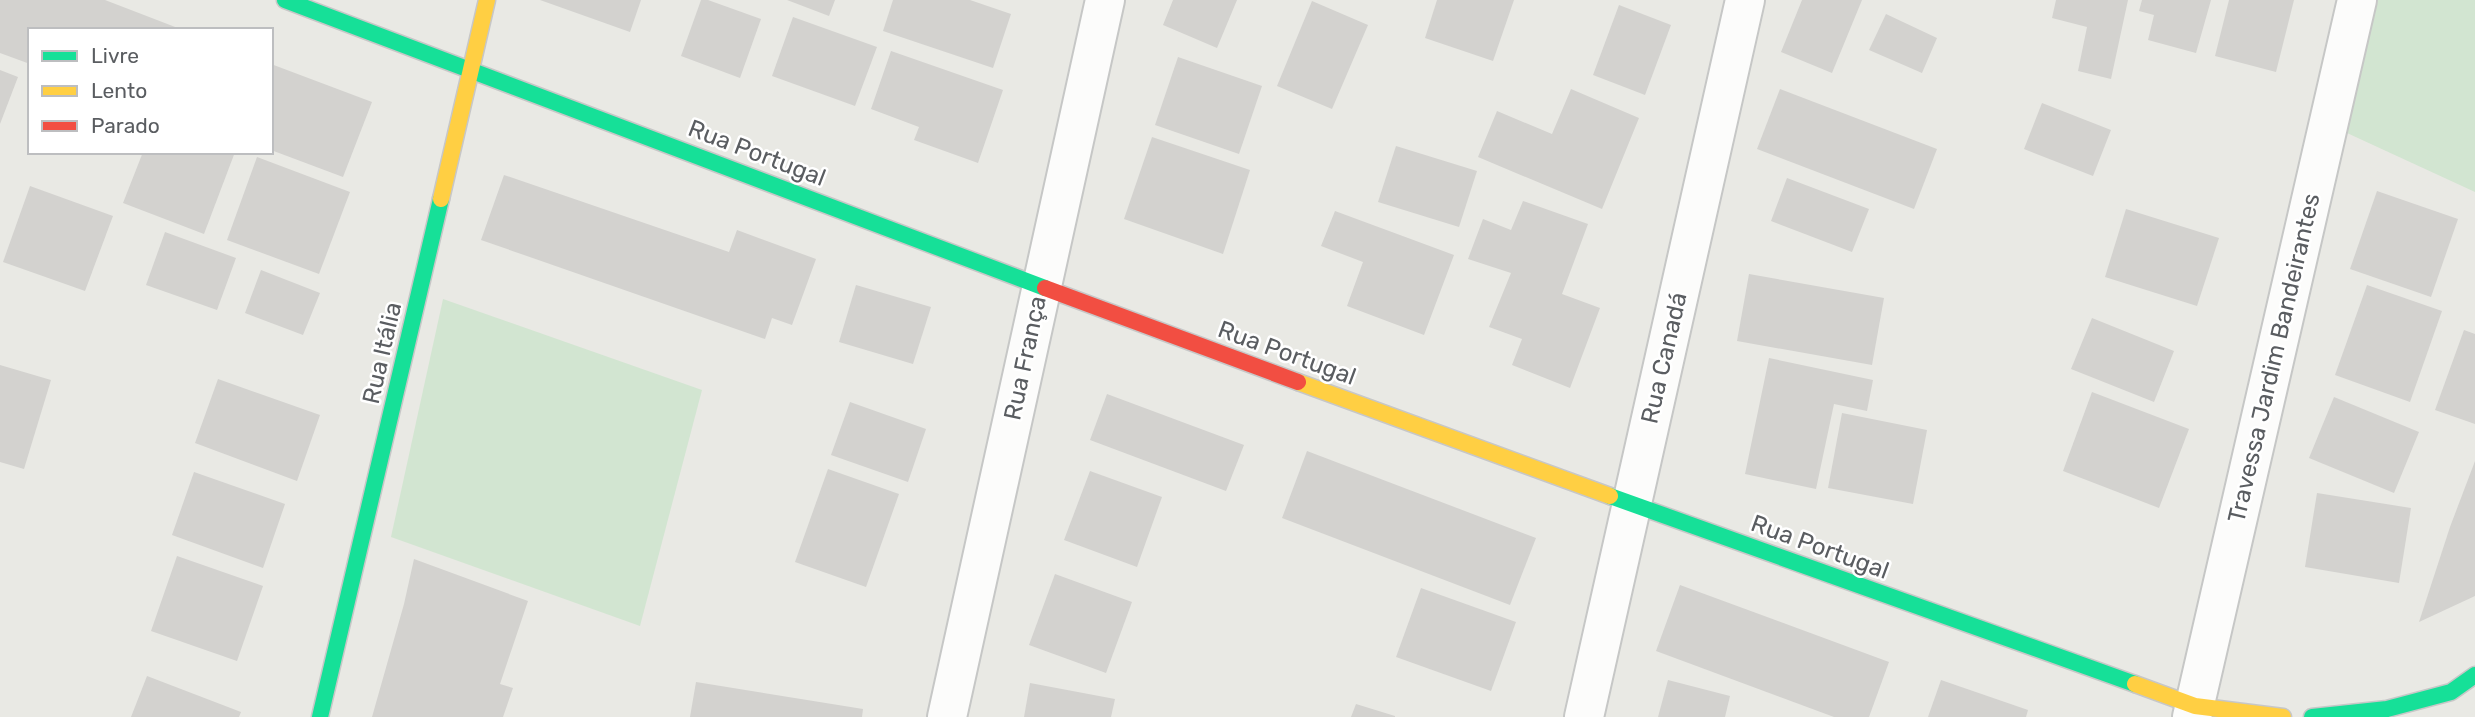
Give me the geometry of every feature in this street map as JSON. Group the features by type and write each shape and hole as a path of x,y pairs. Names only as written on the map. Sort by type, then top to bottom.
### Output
{"street":[{"name":"Rua Portugal","path":"285,0 1041,286 2193,712 2283,717"},
{"name":"Rua Itália","path":"320,717 488,0"},
{"name":"Rua França","path":"947,717 1105,0"},
{"name":"Rua Canadá","path":"1584,717 1745,0"},
{"name":"Travessa Jardim Bandeirantes","path":"2193,712 2357,0"},
{"path":"2312,717 2387,709 2451,692 2475,675"}],"green space":[{"path":"2378,0 2475,0 2475,192 2347,133"},
{"path":"443,299 702,390 640,626 391,537"}],"building":[{"path":"0,0 105,0 178,28 28,28 28,63 0,53"},
{"path":"540,0 641,0 630,32"},
{"path":"701,0 708,0 761,19 740,78 681,56"},
{"path":"787,0 835,0 829,16"},
{"path":"893,0 970,0 1011,14 993,68 883,31"},
{"path":"1173,0 1237,0 1217,48 1163,25"},
{"path":"1437,0 1514,0 1493,61 1425,38"},
{"path":"1802,0 1862,0 1832,73 1781,52"},
{"path":"2056,0 2128,0 2111,79 2078,71 2087,27 2052,18"},
{"path":"2142,0 2211,0 2196,53 2148,40 2154,15 2139,11"},
{"path":"2229,0 2294,0 2276,72 2215,56"},
{"path":"1312,1 1368,25 1332,109 1277,86"},
{"path":"1619,5 1671,25 1645,95 1593,75"},
{"path":"1886,14 1937,38 1922,73 1869,50"},
{"path":"793,17 877,47 855,106 772,76"},
{"path":"891,51 1003,90 978,163 914,140 919,127 871,109"},
{"path":"1178,57 1262,86 1239,154 1155,125"},
{"path":"273,65 372,102 343,177 273,151"},
{"path":"0,70 18,77 0,124"},
{"path":"1571,89 1639,118 1602,209 1478,157 1497,111 1552,134"},
{"path":"1780,89 1937,149 1914,209 1757,149"},
{"path":"2042,103 2111,130 2093,176 2024,149"},
{"path":"1152,137 1250,170 1223,254 1124,219"},
{"path":"1396,146 1477,171 1459,227 1378,202"},
{"path":"142,154 234,154 204,234 123,203"},
{"path":"257,157 350,192 319,274 227,240"},
{"path":"504,175 729,252 737,230 816,259 792,325 772,318 765,339 481,240"},
{"path":"1787,178 1869,209 1852,252 1771,221"},
{"path":"30,186 113,216 85,291 3,262"},
{"path":"2377,191 2458,219 2431,297 2350,269"},
{"path":"1523,201 1588,224 1562,294 1600,308 1570,388 1512,365 1522,339 1489,327 1511,273 1468,259 1483,219 1511,230"},
{"path":"2126,209 2219,238 2197,306 2105,277"},
{"path":"1335,211 1454,255 1424,335 1347,306 1363,262 1321,246"},
{"path":"165,232 236,258 217,310 146,285"},
{"path":"261,270 320,293 303,335 245,313"},
{"path":"1749,274 1884,298 1872,365 1737,341"},
{"path":"856,285 931,307 913,364 839,342"},
{"path":"2367,285 2442,311 2410,402 2335,375"},
{"path":"2092,318 2174,351 2154,402 2071,369"},
{"path":"2464,330 2475,334 2475,424 2435,410"},
{"path":"1769,358 1873,380 1867,411 1834,404 1816,489 1745,474"},
{"path":"0,365 51,380 24,469 0,462"},
{"path":"218,379 320,415 297,481 195,443"},
{"path":"2092,392 2189,429 2159,508 2063,471"},
{"path":"1107,394 1244,445 1226,491 1090,440"},
{"path":"2334,397 2419,432 2394,493 2309,458"},
{"path":"850,402 926,429 908,482 831,455"},
{"path":"1842,413 1927,430 1913,504 1828,488"},
{"path":"1307,451 1536,538 1510,605 1282,518"},
{"path":"2475,461 2475,596 2419,622 2450,527"},
{"path":"828,469 899,494 866,587 795,562"},
{"path":"1090,471 1162,497 1137,567 1064,540"},
{"path":"194,472 285,504 263,568 172,535"},
{"path":"2317,493 2411,508 2399,583 2305,567"},
{"path":"177,556 263,586 237,661 151,631"},
{"path":"414,559 528,601 500,684 513,688 503,717 372,717"},
{"path":"1055,574 1132,602 1106,673 1029,645"},
{"path":"1680,585 1889,662 1869,717 1834,717 1656,651"},
{"path":"1421,588 1516,622 1491,691 1396,657"},
{"path":"147,676 241,712 239,717 131,717"},
{"path":"1668,680 1730,696 1725,717 1658,717"},
{"path":"1941,680 2028,710 2026,717 1928,717"},
{"path":"696,682 863,709 862,717 690,717"},
{"path":"1030,683 1115,699 1111,717 1024,717"},
{"path":"1356,704 1395,716 1395,717 1351,717"}],"traffic: fast":[{"path":"285,0 1045,288"},
{"path":"320,717 441,199"},
{"path":"1610,496 2135,684"},
{"path":"2312,717 2387,709 2451,692 2475,675"}],"traffic: slow":[{"path":"441,199 487,0"},
{"path":"1298,382 1610,496"},
{"path":"2135,684 2195,706 2283,717"}],"traffic: jam":[{"path":"1045,288 1298,382"}]}
